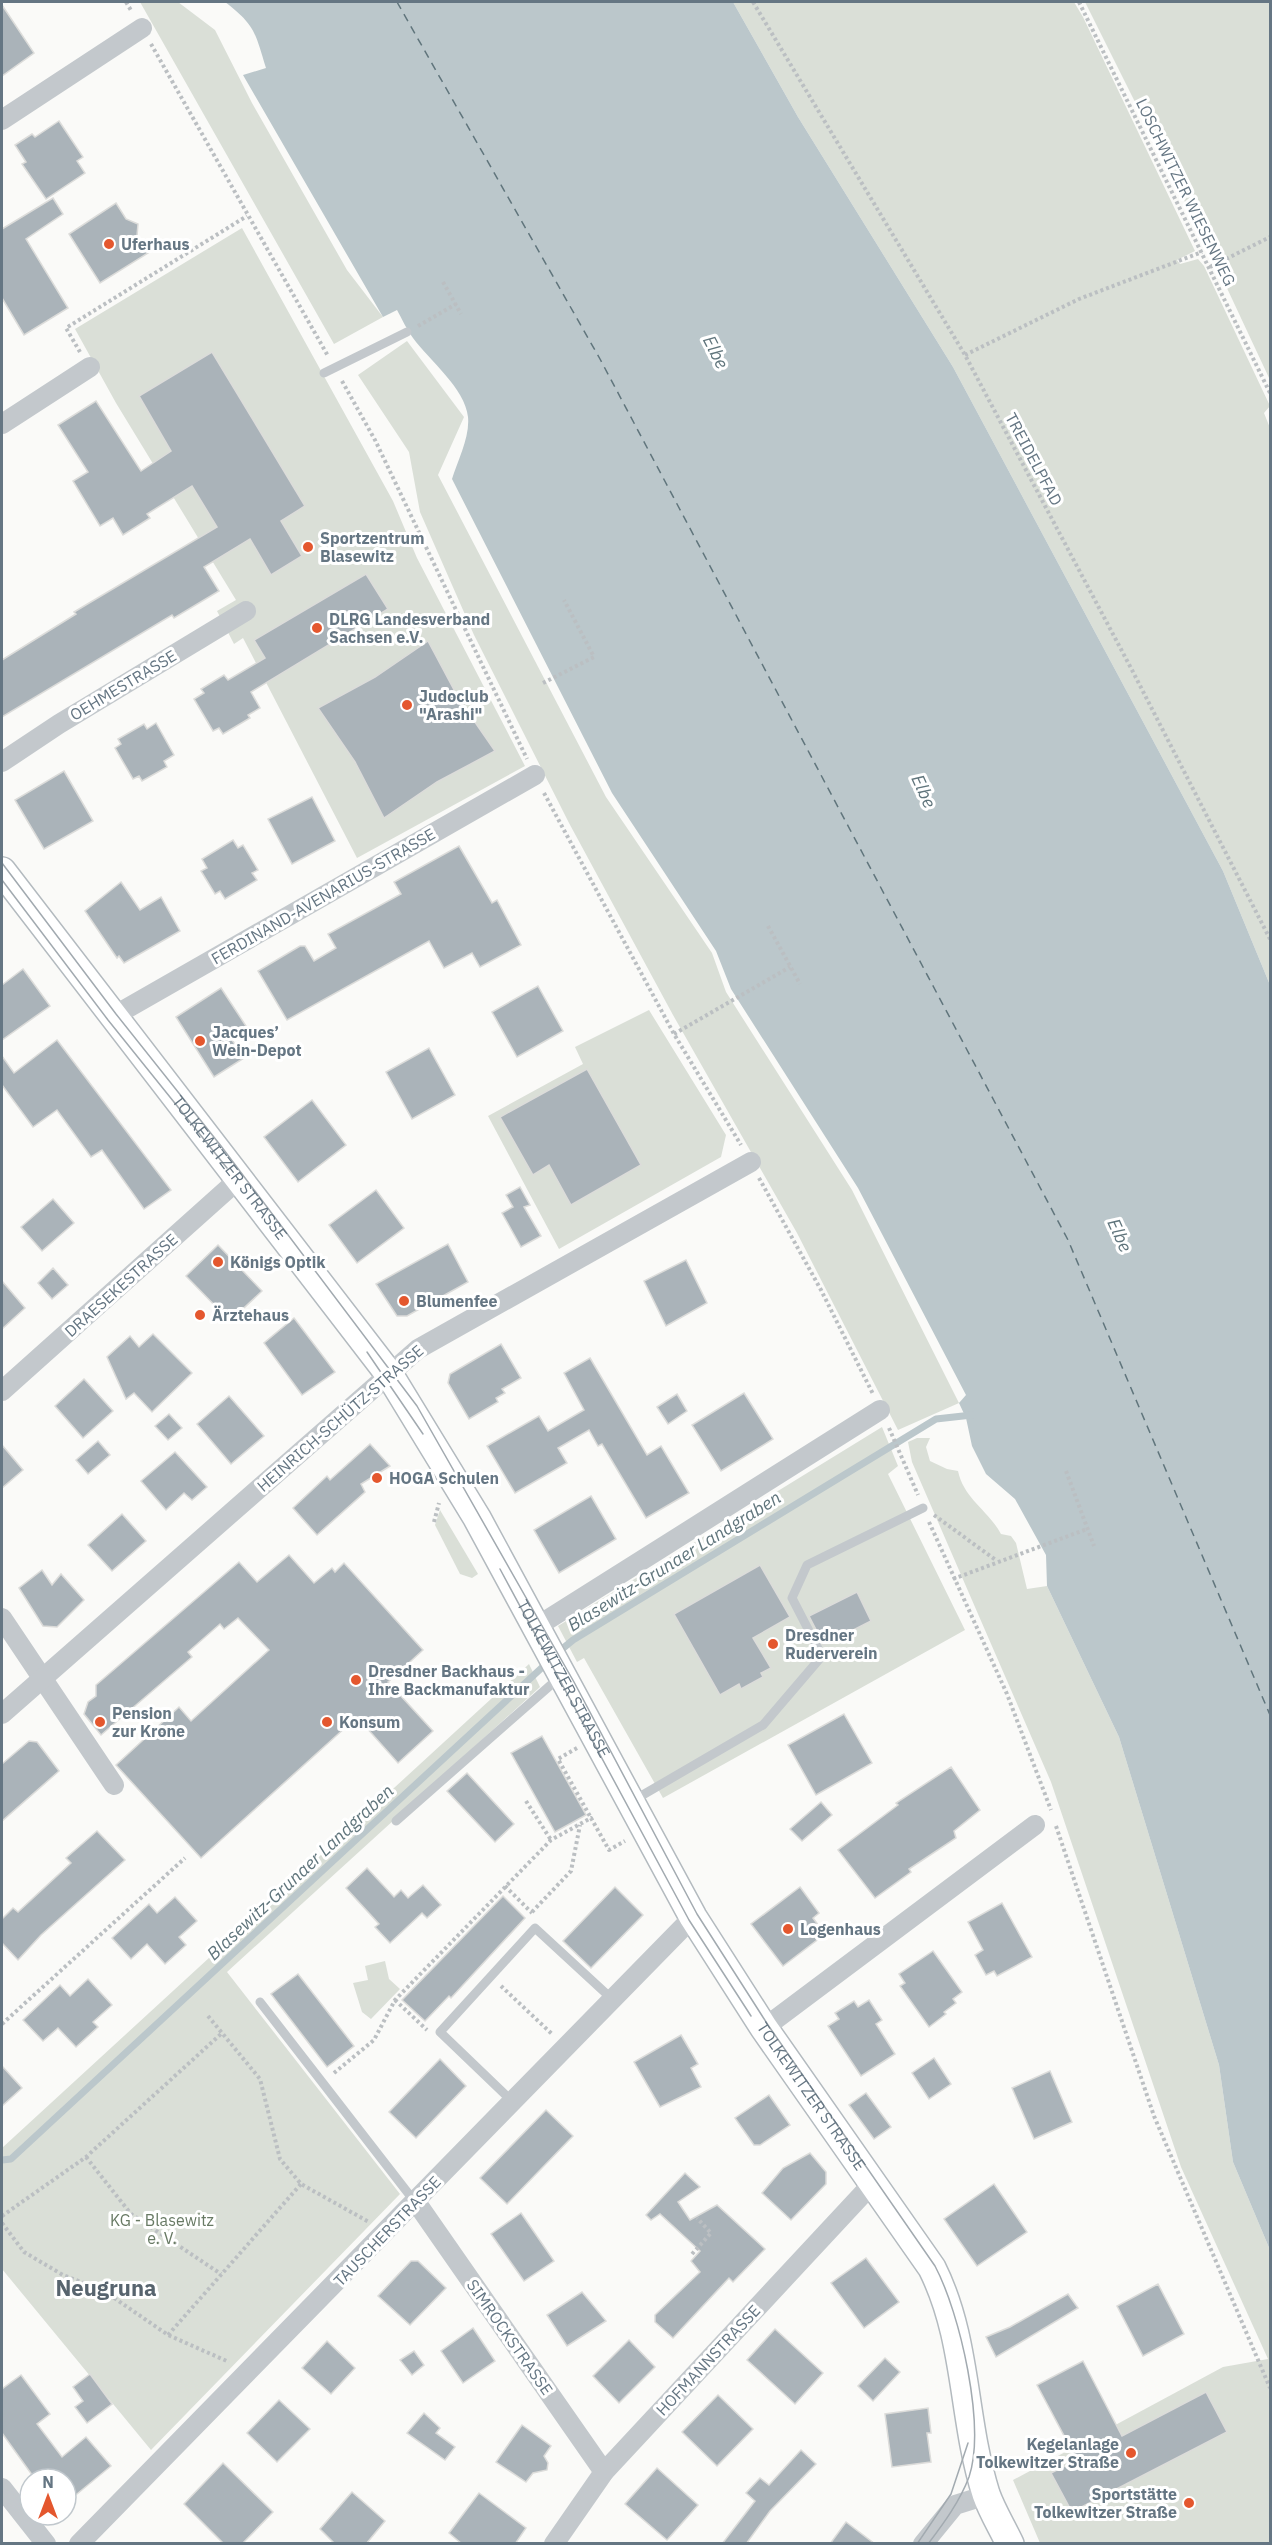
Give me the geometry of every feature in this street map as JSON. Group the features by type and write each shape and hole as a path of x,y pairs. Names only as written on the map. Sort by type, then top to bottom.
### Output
{"main road":[{"name":"TOLKEWITZER STRASSE","path":"2,871 112,1017 240,1178 388,1374 434,1444 632,1801 693,1917 764,2028 932,2268 950,2307 973,2438 987,2495 1010,2544"}],"street":[{"path":"2,120 142,28"},
{"path":"2,424 90,368"},
{"name":"OEHMESTRASSE","path":"2,762 59,724 246,611"},
{"name":"FERDINAND-AVENARIUS-STRASSE","path":"112,1017 535,775"},
{"name":"HEINRICH-SCHÜTZ-STRASSE","path":"2,1714 418,1349 751,1162"},
{"name":"DRAESEKESTRASSE","path":"2,1391 240,1178"},
{"path":"538,1630 884,1419"},
{"path":"2,1618 114,1785"},
{"path":"764,2028 1035,1825"},
{"name":"TAUSCHERSTRASSE","path":"79,2544 693,1917"},
{"name":"HOFMANNSTRASSE","path":"554,2544 604,2472 872,2184"},
{"name":"SIMROCKSTRASSE","path":"416,2202 604,2472"},
{"path":"2,2488 46,2544"},
{"path":"923,2544 955,2505 987,2495"}],"lane":[{"path":"324,372 407,332"},
{"path":"632,1801 763,1725 822,1656 792,1598 807,1565 923,1508"},
{"path":"396,1821 562,1674"},
{"path":"513,2102 440,2032 535,1928 612,1999"},
{"path":"260,2002 416,2202"}],"path":[{"name":"TREIDELPFAD","path":"753,2 965,355 1126,659 1270,939"},
{"name":"LOSCHWITZER WIESENWEG","path":"1079,2 1270,393"},
{"path":"142,28 375,440 535,775 674,1034 751,1162 826,1300 884,1419 953,1579 1007,1694 1053,1816 1154,2116 1270,2388"},
{"path":"90,368 66,328 247,216"},
{"path":"1210,267 1270,237"},
{"path":"965,355 1079,299 1202,252"},
{"path":"443,282 461,314"},
{"path":"407,332 456,304"},
{"path":"543,684 594,657 564,600"},
{"path":"768,926 800,984"},
{"path":"674,1034 790,967"},
{"path":"1066,1471 1094,1546"},
{"path":"923,1508 997,1561"},
{"path":"953,1579 1087,1529"},
{"path":"558,1759 609,1850 647,1830"},
{"path":"526,1801 551,1840"},
{"path":"321,2083 374,2040 395,2000 551,1840 591,1818"},
{"path":"532,1913 571,1871 580,1824"},
{"path":"2,2024 185,1858"},
{"path":"505,1886 532,1913 535,1928"},
{"path":"490,1976 566,2047"},
{"path":"395,2000 425,2030 440,2032"},
{"path":"208,2016 260,2079 280,2159 301,2184 387,2231"},
{"path":"2,2216 86,2157 222,2033"},
{"path":"86,2157 130,2214 221,2274"},
{"path":"168,2335 301,2184"},
{"path":"697,2218 716,2236"},
{"path":"2,2223 24,2252 63,2275 104,2291 168,2335 249,2371"},
{"path":"692,2254 711,2233"}],"green space":[{"path":"140,2 178,2 215,30 252,103 347,270 383,317 334,344"},
{"path":"733,2 1074,2 1083,17 1195,251 1177,260 1180,264 1198,259 1204,266 1270,406 1264,413 1270,428 1270,985 1223,871 953,367 798,117"},
{"path":"1085,2 1270,2 1270,380 1211,254"},
{"name":"Sportzentrum Blasewitz","path":"242,228 393,501 417,558 525,766 357,858 243,638 234,644 217,611 236,600 116,403 75,329"},
{"path":"407,341 464,417 438,475 606,797 712,953 726,992 852,1190 959,1403 898,1430 797,1233 673,1015 569,823 474,635 420,512 409,452 358,375"},
{"path":"649,1010 726,1135 721,1157 559,1249 488,1116 583,1064 575,1047"},
{"name":"Dresdner Ruderverein","path":"882,1427 898,1466 888,1474 965,1630 663,1798 584,1658 577,1662 558,1626"},
{"path":"917,1438 930,1438 926,1447 930,1461 947,1469 958,1471 965,1489 1001,1534 1011,1536 1016,1543 1027,1589 1047,1586 1119,1737 1219,2065 1233,2162 1270,2250 1270,2543 1040,2543 1013,2480 1223,2367 1268,2359 1181,2167 1051,1782 912,1462 908,1442"},
{"path":"440,1510 478,1574 472,1578 460,1574 435,1525"},
{"name":"KG - Blasewitz e. V.","path":"529,1664 540,1687 227,1972 400,2194 151,2450 2,2269 2,2148"},
{"path":"385,1961 389,1979 400,1989 371,2019 362,2012 353,1983 368,1980 365,1966"}],"water":[{"name":"Elbe","path":"225,2 733,2 798,117 953,367 1223,871 1270,985 1270,2250 1233,2162 1219,2065 1119,1737 1047,1586 1046,1555 1015,1499 986,1474 972,1446 966,1418 959,1403 966,1395 858,1188 731,989 716,951 612,793 452,479 468,425 465,406 453,385 413,338 397,310 383,317 243,75 266,68 253,30 243,17"}],"building":[{"path":"2,5 34,53 2,76"},
{"path":"59,121 83,157 77,161 85,173 46,199 22,164 26,162 15,145 32,134 35,137"},
{"path":"53,198 63,214 26,239 68,308 24,335 2,298 2,229"},
{"name":"Uferhaus","path":"116,203 126,219 138,224 137,236 148,253 100,283 69,234"},
{"path":"212,352 305,506 281,521 302,556 271,575 250,539 204,567 219,591 174,618 172,615 2,717 2,660 76,614 74,612 217,527 192,486 147,514 150,518 123,535 113,518 100,526 73,481 88,472 58,425 96,401 141,471 171,451 139,396"},
{"path":"366,574 388,609 251,692 260,708 248,715 250,718 223,734 219,728 213,731 194,699 204,693 201,689 224,675 228,680 265,658 254,640"},
{"name":"Sportzentrum Blasewitz","path":"428,641 459,699 495,751 437,782 384,818 355,762 318,708 375,677"},
{"path":"156,723 174,755 164,761 167,767 142,781 139,776 133,779 115,748 121,744 118,739 144,724 147,729"},
{"path":"64,771 93,821 44,849 15,800"},
{"path":"312,797 335,841 292,864 268,819"},
{"path":"233,840 238,848 243,845 258,870 252,873 257,880 225,899 220,891 215,894 201,871 207,868 202,859"},
{"path":"459,846 492,903 497,900 521,945 480,967 472,953 444,968 429,941 287,1020 258,971 300,946 305,946 314,961 336,948 328,934 401,894 394,882"},
{"path":"121,882 140,910 161,897 180,931 124,963 119,956 117,958 85,911"},
{"path":"23,969 50,1006 2,1040 2,985"},
{"path":"538,986 563,1031 517,1057 492,1012"},
{"path":"221,988 246,1026 230,1037 244,1058 214,1077 176,1017"},
{"path":"57,1040 171,1190 144,1209 102,1150 91,1157 57,1110 33,1127 2,1085 2,1056 14,1073"},
{"path":"429,1048 455,1095 412,1119 386,1072"},
{"path":"587,1069 641,1165 571,1205 549,1165 533,1175 500,1117"},
{"path":"312,1100 346,1145 298,1182 264,1137"},
{"path":"520,1187 530,1205 524,1207 541,1236 521,1247 502,1213 513,1207 506,1195"},
{"path":"376,1190 404,1228 357,1263 329,1225"},
{"path":"53,1199 74,1223 42,1251 21,1227"},
{"path":"448,1244 468,1282 407,1316 397,1316 376,1284"},
{"path":"218,1245 262,1291 230,1321 186,1276"},
{"path":"686,1260 707,1303 666,1326 644,1281"},
{"path":"53,1268 68,1285 52,1299 38,1283"},
{"path":"2,1281 25,1308 2,1329"},
{"path":"294,1318 335,1372 302,1395 264,1343"},
{"path":"153,1334 192,1373 152,1412 134,1393 126,1399 107,1357 130,1336 139,1347"},
{"path":"501,1344 521,1378 502,1389 505,1393 496,1398 498,1402 469,1419 448,1383 450,1374"},
{"path":"590,1358 647,1455 661,1446 689,1493 646,1518 602,1444 598,1446 589,1430 558,1448 567,1463 515,1493 487,1446 539,1416 548,1431 584,1410 564,1373"},
{"path":"84,1379 113,1411 83,1438 55,1406"},
{"path":"744,1393 773,1439 721,1471 692,1425"},
{"path":"677,1394 687,1411 668,1424 657,1407"},
{"path":"229,1396 264,1436 231,1464 197,1424"},
{"path":"169,1414 182,1428 168,1440 155,1426"},
{"path":"98,1441 110,1455 88,1474 76,1460"},
{"path":"370,1444 390,1466 361,1484 365,1492 317,1535 293,1508 327,1476 330,1480"},
{"path":"2,1445 23,1470 2,1488"},
{"path":"175,1452 207,1487 192,1500 184,1493 166,1510 141,1481"},
{"path":"591,1496 616,1539 559,1573 534,1530"},
{"path":"122,1514 146,1541 112,1571 88,1545"},
{"path":"289,1555 314,1583 332,1568 335,1572 344,1563 423,1650 388,1682 433,1731 398,1763 357,1717 201,1858 116,1765 179,1707 191,1721 269,1650 238,1618 224,1629 220,1624 188,1652 192,1657 101,1735 84,1714 88,1702 96,1696 96,1685 239,1562 257,1582"},
{"path":"760,1565 790,1617 753,1638 771,1668 761,1673 763,1677 741,1689 739,1684 720,1695 674,1614"},
{"path":"42,1570 52,1585 61,1574 84,1600 57,1627 43,1626 19,1588"},
{"path":"857,1592 871,1621 824,1645 809,1616"},
{"path":"844,1714 872,1763 816,1795 788,1745"},
{"path":"542,1736 586,1815 555,1832 511,1753"},
{"path":"29,1741 37,1742 59,1771 2,1821 2,1764"},
{"path":"951,1767 980,1810 954,1831 956,1838 909,1869 911,1872 875,1898 838,1850 898,1805 896,1803"},
{"path":"467,1773 514,1824 495,1842 447,1791"},
{"path":"821,1802 832,1815 802,1841 790,1829"},
{"path":"97,1831 125,1860 41,1935 18,1960 2,1943 2,1919 13,1908 18,1912 71,1863 66,1858"},
{"path":"367,1868 394,1897 401,1890 408,1898 423,1885 441,1905 427,1918 422,1913 390,1943 375,1927 379,1924 346,1888"},
{"path":"615,1887 643,1915 591,1968 563,1941"},
{"name":"Logenhaus","path":"800,1887 819,1913 813,1918 825,1934 783,1966 751,1924"},
{"path":"503,1896 525,1918 451,1998 449,1996 425,2021 402,2000"},
{"path":"175,1897 197,1921 179,1937 186,1945 165,1964 147,1944 131,1959 112,1938 149,1904 157,1913"},
{"path":"1002,1903 1032,1957 997,1976 994,1971 986,1975 975,1955 983,1950 968,1922"},
{"path":"933,1951 962,1992 953,1999 956,2003 944,2012 946,2014 929,2027 900,1986 905,1983 899,1974"},
{"path":"298,1974 354,2046 327,2067 271,1994"},
{"path":"88,1979 112,2005 93,2022 98,2027 76,2047 58,2028 43,2041 23,2020 60,1985 70,1996"},
{"path":"869,2000 882,2020 876,2024 895,2054 861,2076 828,2026 839,2019 835,2013 854,2001 858,2007"},
{"path":"681,2035 698,2064 691,2068 701,2087 660,2107 634,2062"},
{"path":"934,2058 951,2084 929,2099 912,2073"},
{"path":"440,2059 466,2086 416,2138 389,2112"},
{"path":"2,2066 22,2088 2,2106"},
{"path":"1050,2071 1072,2122 1034,2139 1012,2088"},
{"path":"866,2093 891,2127 874,2139 849,2105"},
{"path":"769,2095 790,2125 760,2145 754,2145 735,2118"},
{"path":"546,2110 573,2136 507,2204 480,2178"},
{"path":"810,2153 826,2172 826,2184 791,2220 762,2193 783,2168"},
{"path":"685,2173 700,2187 678,2202 690,2220 717,2205 765,2249 733,2282 729,2278 673,2338 655,2322 655,2315 700,2272 691,2261 700,2251 660,2214 651,2220 646,2215"},
{"path":"994,2184 1027,2232 977,2266 944,2219"},
{"path":"521,2213 554,2261 524,2281 491,2234"},
{"path":"866,2258 899,2302 864,2328 831,2283"},
{"path":"411,2261 418,2261 446,2288 410,2325 378,2296"},
{"path":"1158,2284 1184,2334 1143,2356 1117,2306"},
{"path":"582,2292 606,2321 567,2346 547,2315"},
{"path":"1068,2294 1078,2308 996,2357 986,2337 1010,2327"},
{"path":"473,2328 495,2361 463,2383 441,2351"},
{"path":"775,2329 823,2373 795,2404 747,2360"},
{"path":"629,2340 655,2367 619,2403 593,2376"},
{"path":"327,2341 355,2368 331,2394 302,2368"},
{"path":"414,2351 424,2365 412,2375 400,2360"},
{"path":"885,2358 900,2372 873,2401 858,2386"},
{"path":"1083,2361 1122,2436 1206,2392 1227,2432 1072,2512 1051,2473 1077,2460 1037,2385"},
{"path":"90,2374 112,2404 87,2423 75,2407 83,2401 73,2387"},
{"path":"21,2375 50,2414 37,2424 62,2457 86,2437 111,2466 78,2493 78,2467 26,2467 2,2433 2,2389"},
{"path":"718,2395 753,2429 717,2466 682,2432"},
{"path":"279,2400 310,2429 277,2462 247,2433"},
{"path":"928,2408 931,2433 927,2433 931,2462 892,2467 885,2414"},
{"path":"424,2413 440,2428 436,2433 455,2447 445,2460 407,2433"},
{"path":"522,2425 551,2446 544,2456 548,2463 547,2470 533,2473 526,2482 496,2462"},
{"path":"801,2450 816,2464 770,2511 746,2544 722,2544 755,2501 746,2493 760,2478 769,2485"},
{"path":"223,2463 273,2512 242,2544 224,2544 184,2504"},
{"path":"657,2468 698,2505 667,2540 625,2504"},
{"path":"352,2492 385,2521 366,2544 335,2544 320,2529"},
{"path":"479,2493 526,2528 515,2544 462,2544 449,2533"},
{"path":"846,2522 875,2544 830,2544"}],"waterway":[{"name":"Blasewitz‐Grunaer Landgraben","path":"556,1654 573,1640 936,1419 972,1415"},
{"name":"Blasewitz‐Grunaer Landgraben","path":"2,2160 11,2159 548,1662"}],"ferry route":[{"path":"397,2 600,359 1068,1240 1270,1715"}],"tram line":[{"path":"2,863 116,1014 221,1146 417,1406 574,1682 697,1914 768,2025 935,2266 944,2286 961,2340 968,2370 974,2429 969,2477 946,2520 928,2544"},
{"path":"2,880 108,1020 227,1168"},
{"path":"367,1352 423,1434"},
{"path":"500,1569 689,1920 751,2016"},
{"path":"917,2544 951,2494 968,2443"}],"place":[{"name":"Uferhaus","path":"109,244"},
{"name":"Sportzentrum Blasewitz","path":"308,547"},
{"name":"DLRG Landesverband Sachsen e.V.","path":"317,628"},
{"name":"Judoclub \"Arashi\"","path":"407,705"},
{"name":"Jacques’ Wein-Depot","path":"200,1041"},
{"name":"Königs Optik","path":"218,1262"},
{"name":"Blumenfee","path":"404,1301"},
{"name":"Ärztehaus","path":"200,1315"},
{"name":"HOGA Schulen","path":"377,1478"},
{"name":"Dresdner Ruderverein","path":"773,1644"},
{"name":"Dresdner Backhaus - Ihre Backmanufaktur","path":"356,1680"},
{"name":"Pension zur Krone","path":"100,1722"},
{"name":"Konsum","path":"327,1722"},
{"name":"Logenhaus","path":"788,1929"},
{"name":"Kegelanlage Tolkewitzer Straße","path":"1131,2453"},
{"name":"Sportstätte Tolkewitzer Straße","path":"1189,2503"}],"district":[{"name":"Neugruna","path":"106,2287"}]}
